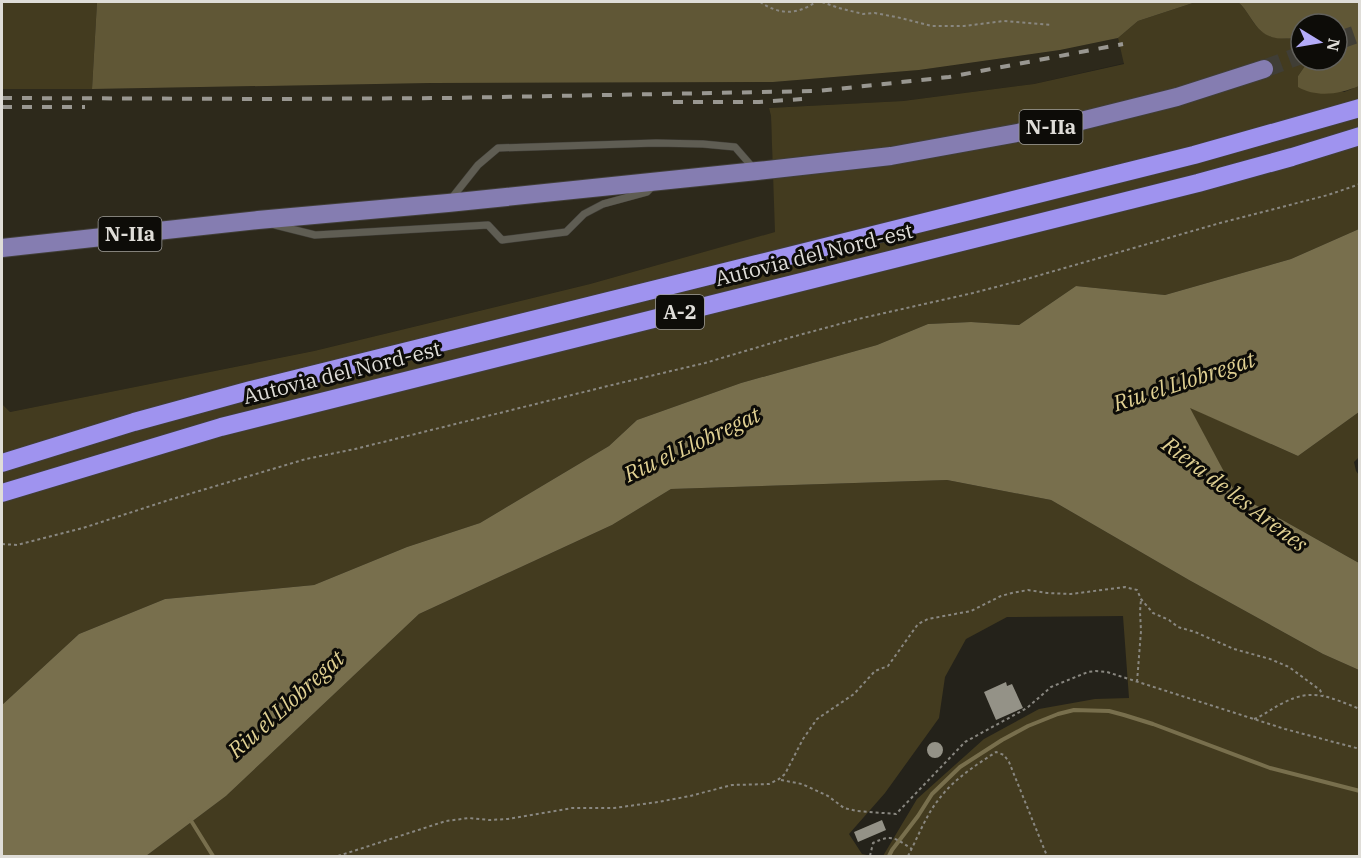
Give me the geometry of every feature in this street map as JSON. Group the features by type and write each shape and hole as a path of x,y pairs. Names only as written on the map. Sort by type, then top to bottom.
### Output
{"highway":[{"name":"Autovia del Nord-est","path":"2,464 134,422 251,390 1182,158 1359,108"},
{"name":"Autovia del Nord-est","path":"2,493 221,428 1198,183 1359,136"}],"main road":[{"name":"N-IIa","path":"2,248 891,156 1077,122 1177,97 1264,69"}],"lane":[{"path":"448,203 478,165 498,148 656,143 703,144 735,147 757,171"},
{"path":"258,220 315,235 488,225 502,240 566,232 584,214 603,204 647,192 659,181"}],"path":[{"path":"760,2 771,9 787,12 798,11 816,2"},
{"path":"822,2 863,14 875,13 932,26 964,26 1004,21 1051,25"},
{"path":"2,544 17,545 83,528 306,459 705,363 858,319 1030,278 1220,223 1328,195 1359,184"},
{"path":"338,856 446,821 469,818 508,819 572,808 614,808 669,800 732,785 769,784 785,774 799,746 817,719 854,694 875,671 888,666 918,624 971,611 1000,596 1028,590 1071,594 1125,587 1137,590 1153,613 1178,627 1289,667 1320,690 1323,696"},
{"path":"1137,682 1141,598"},
{"path":"780,779 802,784 828,796 844,808 857,812 896,814 965,742 1027,708 1051,687 1096,670 1359,749"},
{"path":"1254,719 1289,700 1311,694 1323,696 1359,710"},
{"path":"908,856 931,811 949,786 996,752 1004,755 1009,762 1047,856"},
{"path":"870,856 873,843 885,837 894,838 912,849"}],"shaded area":[{"path":"2,2 97,2 92,89 2,89"},
{"path":"97,2 1196,2 1138,21 1118,38 1060,50 919,70 773,82 431,83 92,89"},
{"path":"1196,2 1238,2 1260,30 1278,38 1289,38 1289,72 1301,72 1298,76 1344,92 1359,86 1359,229 1291,259 1165,295 1076,286 1019,325 971,322 928,324 877,345 741,383 637,420 609,446 480,523 407,547 314,585 165,599 79,634 2,705 2,404 10,412 314,351 590,284 775,232 769,108 903,101 1034,84 1124,64 1118,38 1138,21"},
{"path":"1238,2 1359,2 1359,86 1328,94 1313,93 1298,87 1298,76 1301,72 1349,72 1349,12 1289,12 1289,39 1284,39 1271,37 1261,31"},
{"path":"1118,38 1125,63 1034,84 903,101 769,108 776,232 590,284 314,351 10,412 2,404 2,89 431,83 773,82 919,70 1060,50"},
{"path":"1189,407 1298,456 1359,412 1359,457 1354,462 1359,475 1359,563 1236,494"},
{"path":"947,480 1051,500 1323,654 1359,670 1359,856 883,856 917,799 984,739 1039,709 1095,699 1129,698 1123,616 1007,617 966,639 945,677 939,718 885,793 849,834 862,854 872,856 146,856 226,796 419,614 612,525 671,489"}],"water":[{"path":"1359,229 1359,412 1298,456 1190,408 1236,494 1359,563 1359,670 1323,654 1051,500 947,480 671,489 612,525 419,614 226,796 146,856 2,856 2,705 79,634 165,599 314,585 407,547 480,523 609,446 637,420 741,383 877,345 928,324 971,322 1019,325 1076,286 1165,295 1291,259"}],"building":[{"path":"1006,682 1007,686 1012,684 1023,708 996,720 984,692"},
{"path":"935,742 943,750 935,758 927,750"},
{"path":"882,820 886,830 858,842 854,832"}],"waterway":[{"path":"889,856 932,794 960,767 1028,726 1074,710 1109,711 1124,715 1270,768 1360,791"},
{"path":"190,819 213,856"}],"tunnel":[{"path":"1349,37 1360,33"},
{"path":"1264,69 1289,60"}],"railway":[{"path":"2,98 447,98 818,91 949,77 1123,44"},
{"path":"673,102 759,102 802,99"},
{"path":"2,107 85,107"}],"water label":[{"name":"Riu el Llobregat","path":"1184,381"},
{"name":"Riu el Llobregat","path":"692,444"},
{"name":"Riera de les Arenes","path":"1235,494"},
{"name":"Riu el Llobregat","path":"286,704"}]}
